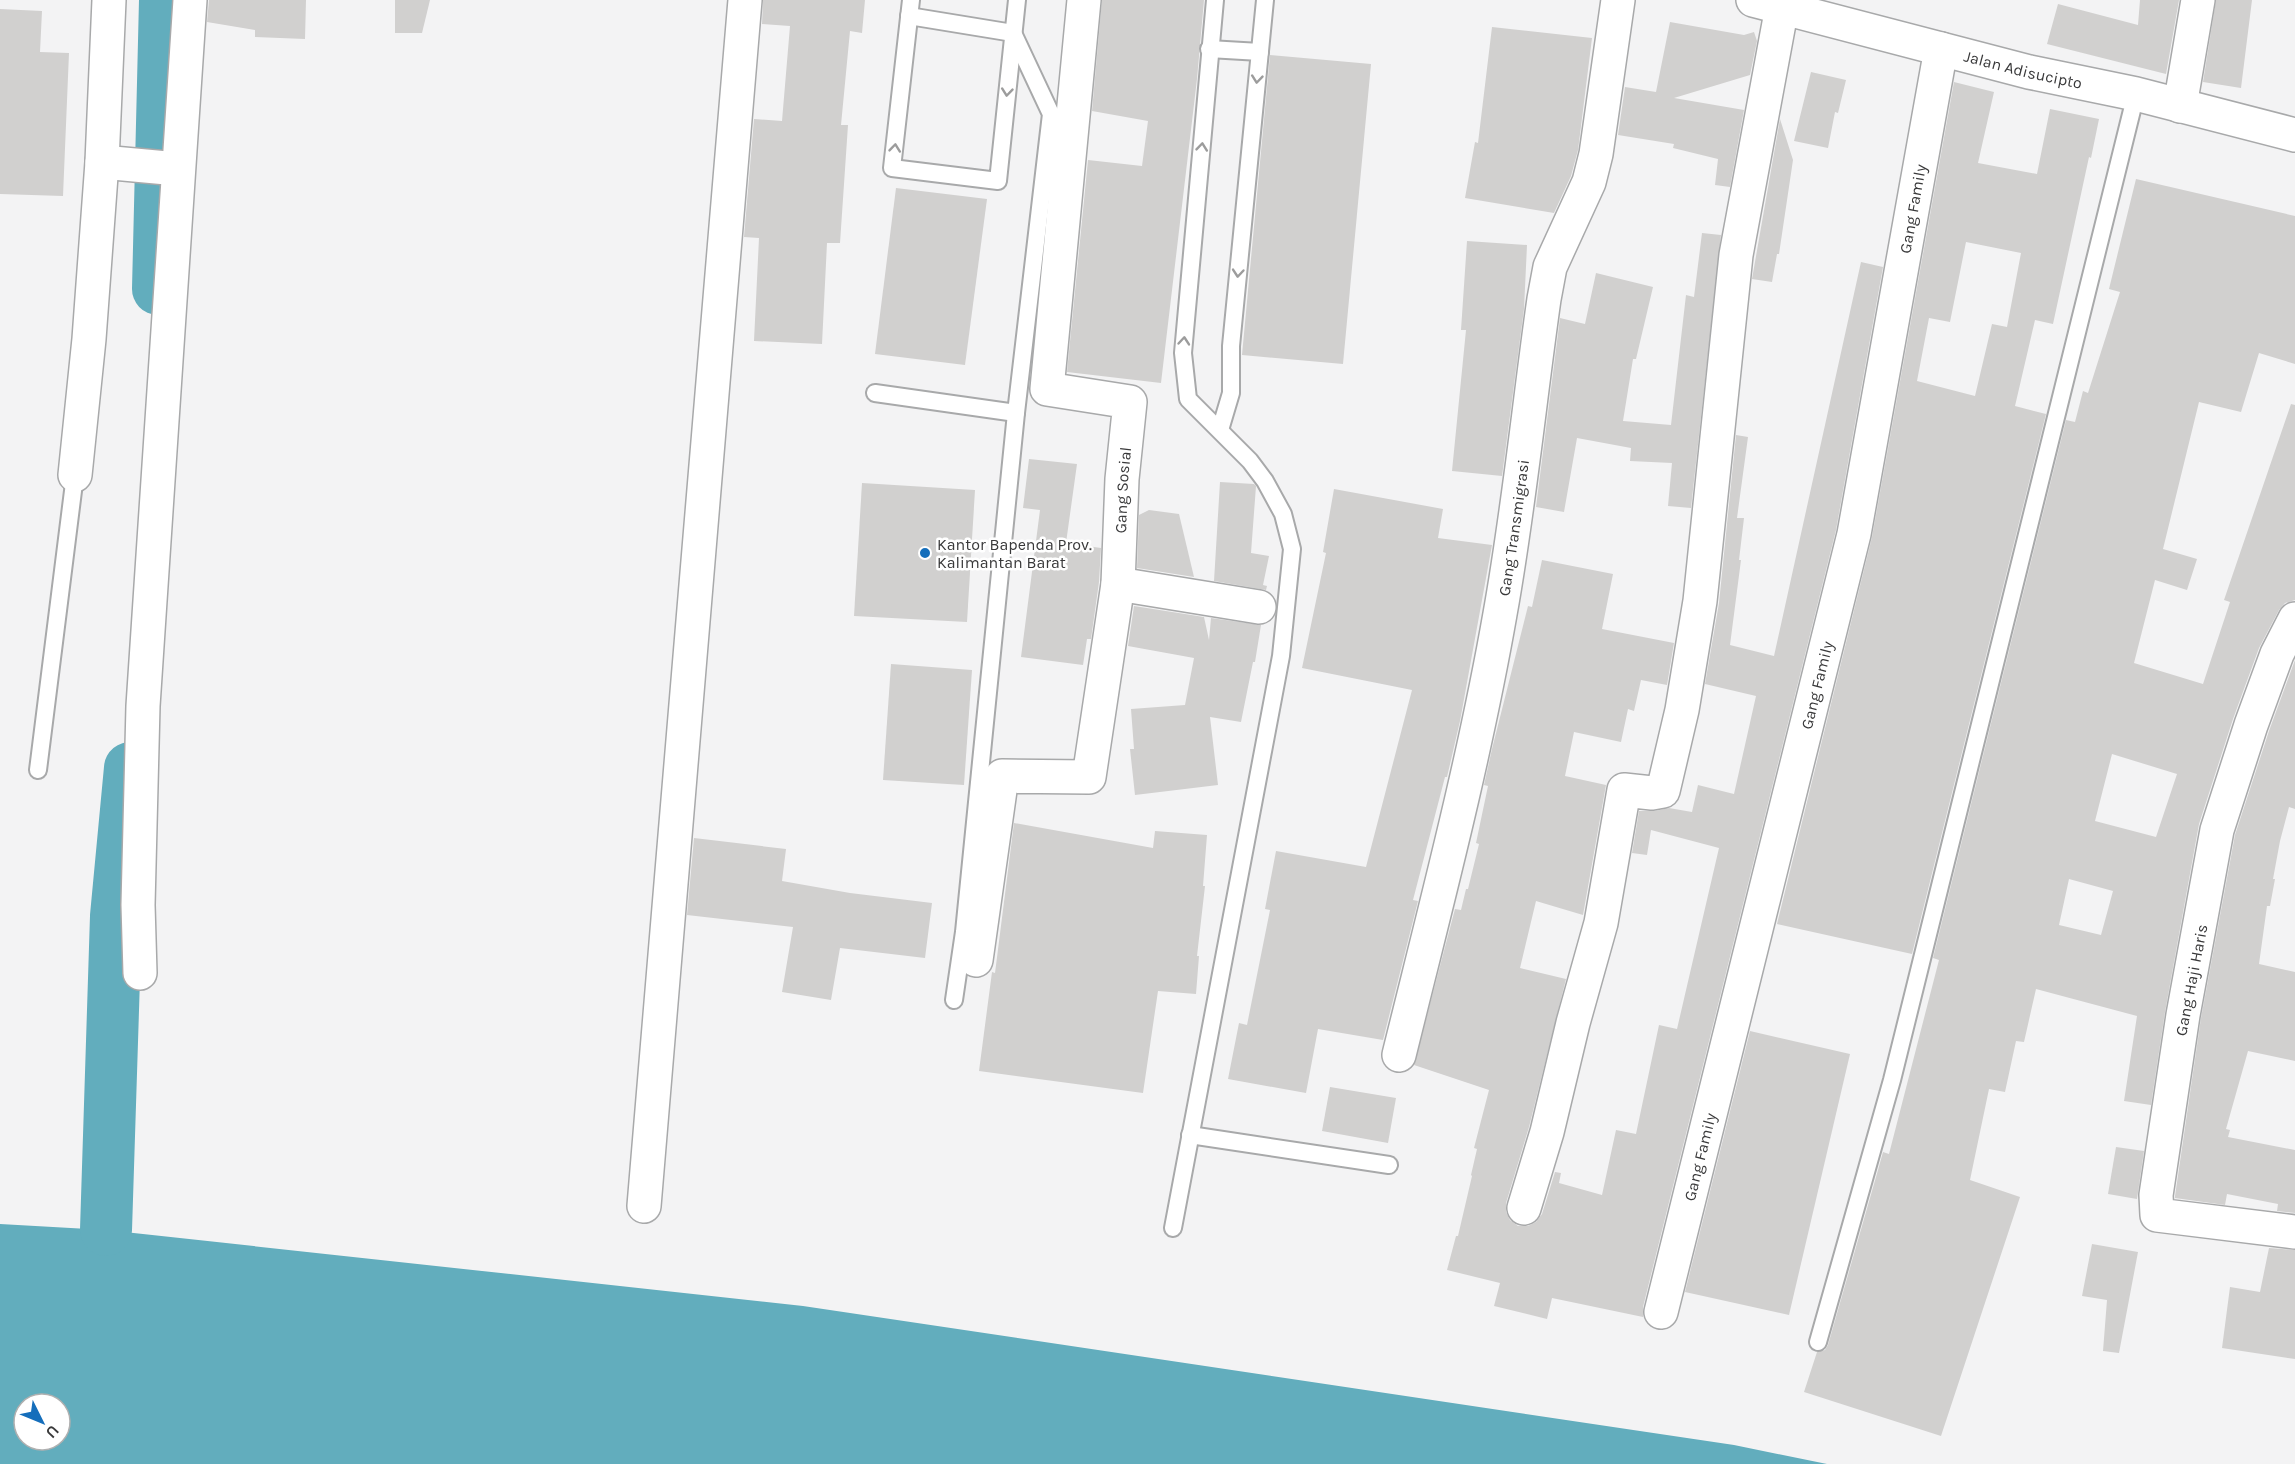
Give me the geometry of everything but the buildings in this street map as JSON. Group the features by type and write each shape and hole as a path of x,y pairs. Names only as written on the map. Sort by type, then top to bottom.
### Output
{"street":[{"path":"75,475 89,339 115,163 109,0"},
{"path":"140,973 138,905 143,706 190,0"},
{"path":"644,1206 745,0"},
{"name":"Gang Sosial","path":"976,960 1002,776 1089,777 1118,584 1122,479 1130,402 1047,388 1084,0"},
{"name":"Gang Transmigrasi","path":"1399,1055 1447,860 1500,615 1519,499 1550,267 1588,182 1596,154 1618,0"},
{"path":"2180,106 2198,0"},
{"path":"1524,1208 1547,1132 1573,1023 1601,923 1624,790 1652,794 1663,791 1682,710 1700,601 1736,255 1767,4"},
{"name":"Jalan Adisucipto","path":"1767,4 2029,72 2136,94 2295,135"},
{"name":"Gang Family","path":"1662,1312 1854,534 1941,49"},
{"path":"115,163 178,169"},
{"path":"1118,584 1259,607"},
{"name":"Gang Haji Haris","path":"2295,619 2277,654 2254,714 2217,830 2183,1015 2156,1195 2157,1215 2295,1232"}],"lane":[{"path":"1013,33 910,8 892,168 998,181 1017,0"},
{"path":"1173,1228 1281,656 1292,549 1283,514 1265,481 1250,461 1188,399 1183,353 1215,0"},
{"path":"1220,430 1232,393 1231,346 1265,0"},
{"path":"954,1000 964,932 1016,412 1051,114 1013,33"},
{"path":"1209,49 1260,52"},
{"path":"1818,1342 1892,1080 2136,94"},
{"path":"875,393 1016,412"},
{"path":"38,770 75,475"},
{"path":"1190,1135 1389,1165"}],"water":[{"path":"0,1224 106,1230 803,1306 1734,1445 1827,1464 0,1464"}],"waterway":[{"path":"158,289 165,0"},
{"path":"106,1230 116,916 130,768"}],"place":[{"name":"Kantor Bapenda Prov. Kalimantan Barat","path":"925,553"}]}
